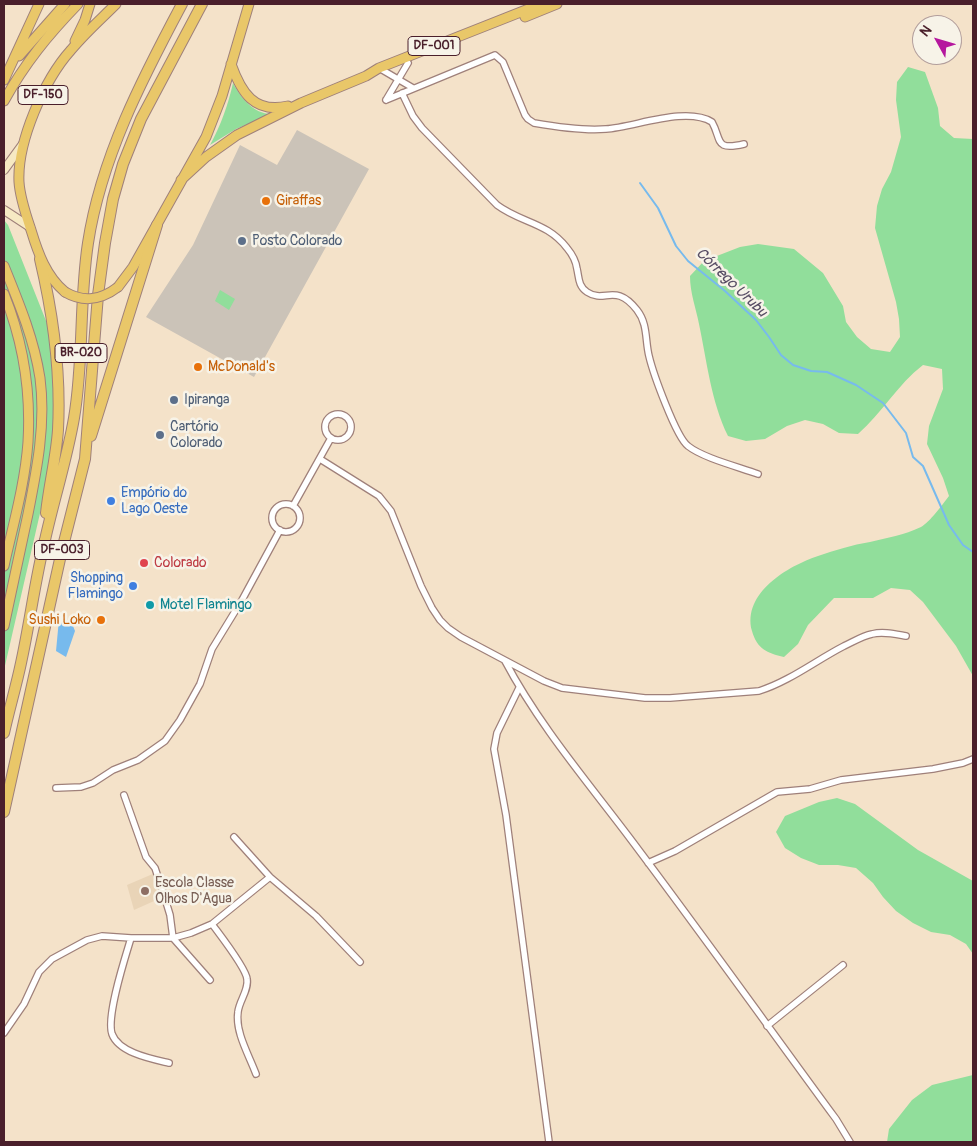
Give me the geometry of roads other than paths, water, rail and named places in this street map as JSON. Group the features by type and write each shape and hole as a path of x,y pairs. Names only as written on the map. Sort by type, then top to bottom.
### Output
{"highway":[{"name":"BR-020","path":"44,541 74,418 80,361 84,273 97,200 106,168 128,114 182,4"},
{"name":"BR-020","path":"86,449 98,295 104,243 113,199 125,159 141,119 202,4"},
{"path":"86,449 105,396 157,224"},
{"path":"40,259 52,321 58,402 57,445 47,502 44,541"},
{"name":"DF-003","path":"4,812 86,449"},
{"name":"DF-003","path":"4,733 21,662 44,541"}],"main road":[{"path":"4,80 39,4"},
{"path":"12,65 65,4"},
{"path":"4,101 20,72 54,29 78,4"},
{"name":"DF-150","path":"65,290 55,282 40,259 21,197 19,183 22,144 54,73 80,31 90,4"},
{"name":"DF-150","path":"70,50 116,4"},
{"path":"241,30 245,4"},
{"path":"37,108 23,164 24,186 28,206 45,255 65,290 78,298 91,299 103,297 133,266 206,137 222,96 249,4"},
{"name":"DF-001","path":"181,180 222,144 301,103 541,4"},
{"name":"DF-001","path":"382,70 408,63 557,4"},
{"name":"DF-001","path":"231,64 238,82 255,102 269,108 301,103"},
{"path":"4,170 22,144"},
{"path":"4,210 30,227"},
{"path":"4,266 26,318 30,333 40,378 42,409 37,469 4,626"},
{"path":"4,294 20,343 26,376 29,414 24,474 4,566"}],"street":[{"path":"408,63 386,100 495,55 503,62 525,115 534,123 606,129 678,117 696,117 712,122 717,139 722,144 731,146 744,144"},
{"path":"382,70 413,88"},
{"path":"402,93 413,116 422,128 497,205 505,211 534,222 550,232 563,244 574,259 579,282 583,290 593,295 618,294 629,301 637,310 645,323 652,368 678,433 687,446 706,456 758,474"},
{"path":"334,414 347,417 351,427 346,437 341,440 331,438 325,430 327,420 334,414"},
{"path":"293,506 331,438"},
{"path":"320,458 379,496 386,503 421,586 440,620 460,637 562,688 627,697 670,698 759,691 772,687 832,652 865,636 878,633 906,636"},
{"path":"282,505 293,506 300,514 298,525 290,531 280,530 273,522 274,512 282,505"},
{"path":"56,788 81,787 93,783 113,770 138,760 165,741 180,720 197,689 212,649 242,600 280,530"},
{"path":"505,661 519,688 563,751 648,863 836,1120 850,1142"},
{"path":"519,688 497,733 494,749 506,815 549,1142"},
{"path":"648,863 675,850 777,792 799,792 841,780 933,769 973,759"},
{"path":"124,795 146,857 154,868 163,892 170,915 173,938 210,980"},
{"path":"234,837 270,877 316,916 360,962"},
{"path":"4,1032 24,1004 39,972 52,959 87,940 102,936 173,938 191,933 212,924 270,877"},
{"path":"212,924 247,977 246,991 238,1012 238,1023 240,1034 256,1074"},
{"path":"131,938 113,1008 112,1034 117,1041 129,1050 144,1057 170,1063"},
{"path":"766,1026 843,965"}],"water":[{"path":"59,619 73,626 75,631 66,657 56,651"}],"waterway":[{"name":"Córrego Urubu","path":"640,183 658,208 676,246 688,261 725,291 756,320 781,355 793,365 811,371 827,372 856,385 883,403 906,433 913,457 923,466 949,525 963,545 973,552"}],"place":[{"name":"Giraffas","path":"266,201"},
{"name":"Posto Colorado","path":"242,241"},
{"name":"McDonald's","path":"198,367"},
{"name":"Ipiranga","path":"174,400"},
{"name":"Cartório Colorado","path":"160,435"},
{"name":"Empório do Lago Oeste","path":"111,501"},
{"name":"Colorado","path":"144,563"},
{"name":"Shopping Flamingo","path":"133,586"},
{"name":"Motel Flamingo","path":"150,605"},
{"name":"Sushi Loko","path":"101,620"},
{"name":"Escola Classe Olhos D'Agua","path":"145,891"}]}
